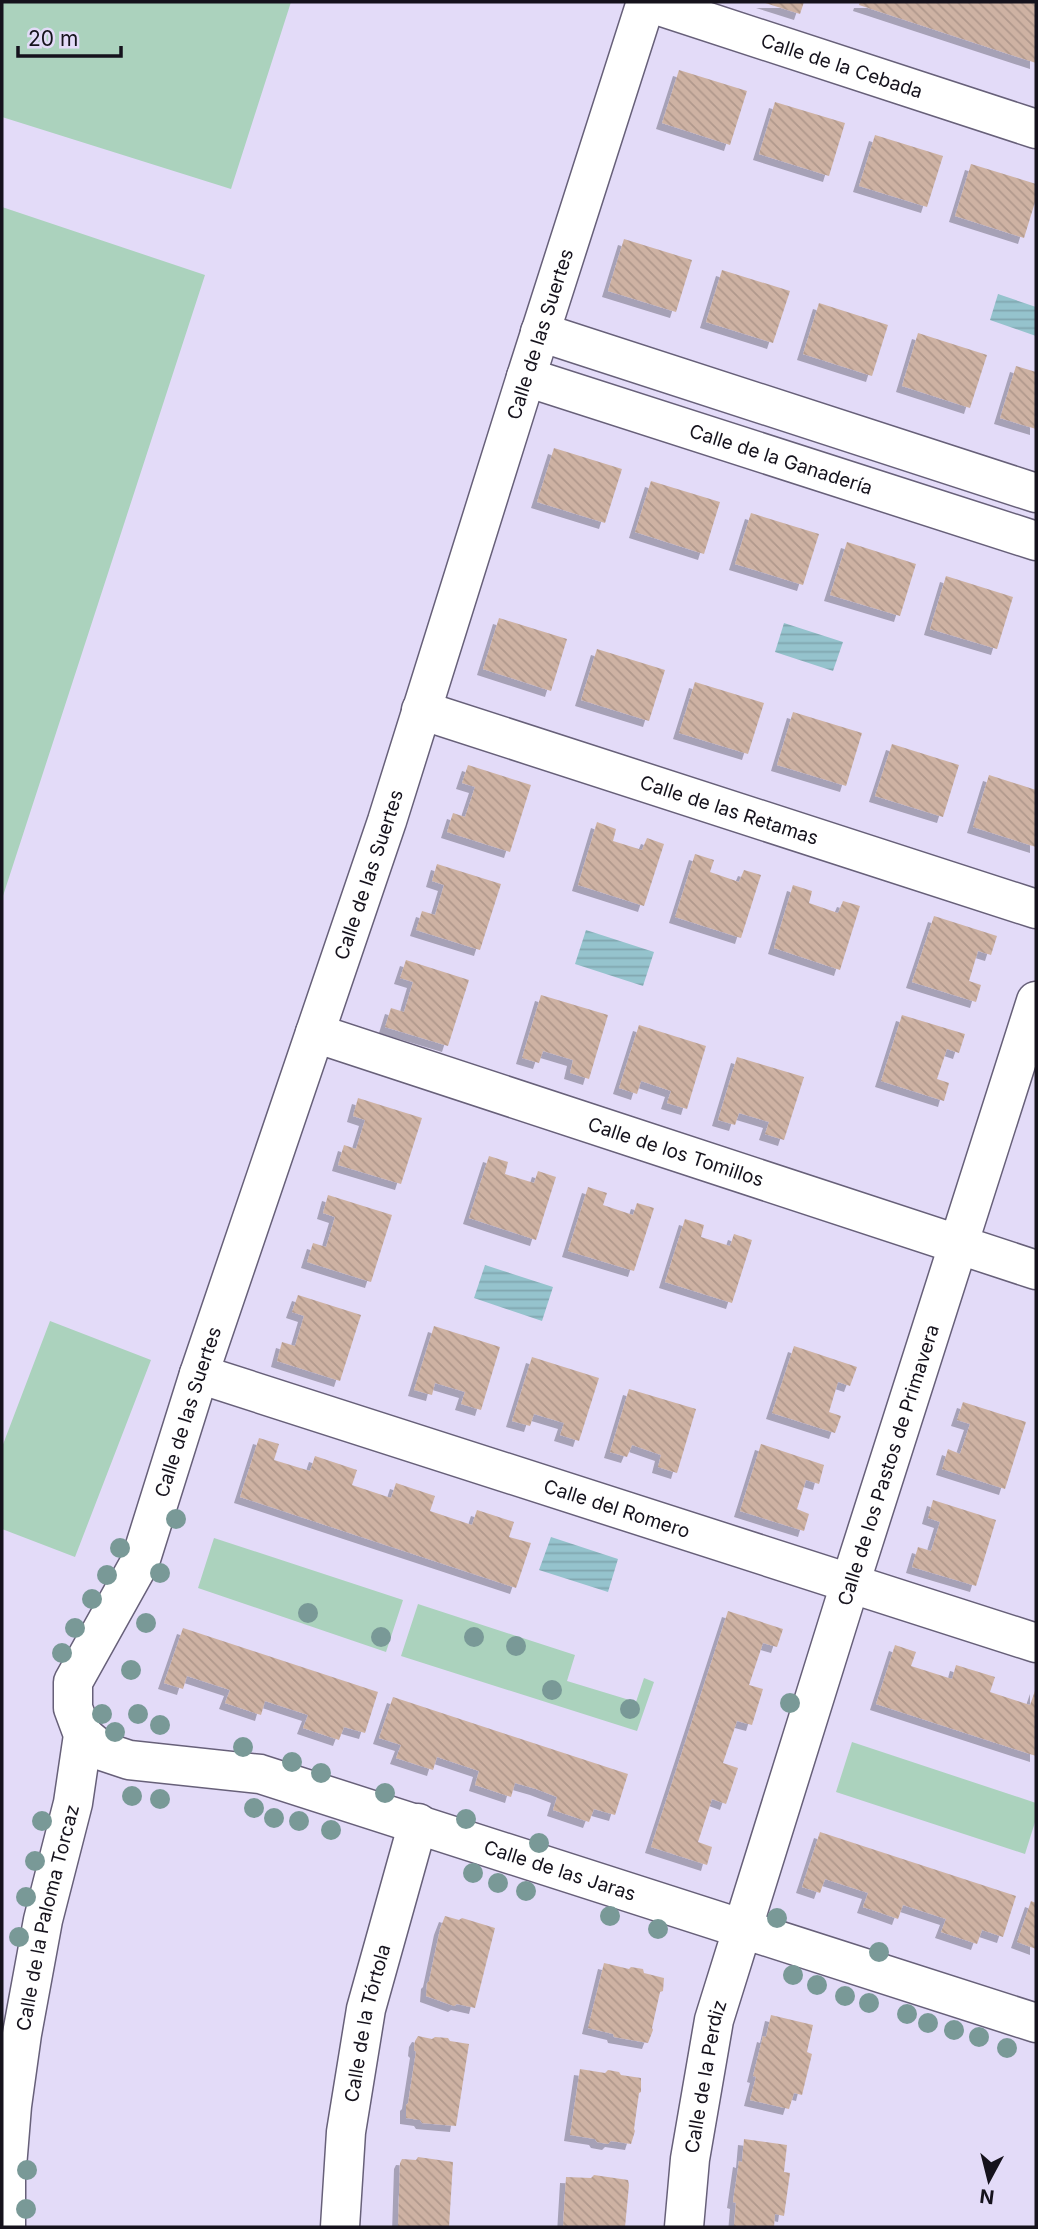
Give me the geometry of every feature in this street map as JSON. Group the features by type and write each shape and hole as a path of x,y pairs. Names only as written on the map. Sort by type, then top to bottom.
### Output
{"street":[{"name":"Calle de la Cebada","path":"647,2 1036,128"},
{"name":"Calle de las Suertes","path":"83,1735 73,1708 73,1682 141,1562 199,1374 387,821 540,332 647,2"},
{"path":"540,332 1036,493"},
{"name":"Calle de la Ganadería","path":"526,377 1036,541"},
{"name":"Calle de las Retamas","path":"421,710 1036,909"},
{"name":"Calle de los Pastos de Primavera","path":"742,1928 1036,1002"},
{"name":"Calle de los Tomillos","path":"315,1033 1036,1270"},
{"name":"Calle del Romero","path":"199,1374 1036,1643"},
{"name":"Calle de las Jaras","path":"83,1735 102,1751 129,1760 260,1774 1036,2023"},
{"name":"Calle de la Paloma Torcaz","path":"6,2227 6,2179 12,2106 22,2035 43,1920 73,1803 83,1735"},
{"name":"Calle de la Tórtola","path":"340,2227 346,2132 366,2009 418,1823"},
{"name":"Calle de la Perdiz","path":"684,2227 690,2159 714,2020 742,1928"}],"shaded area":[{"path":"2,2 291,2 231,189 2,117"},
{"path":"2,207 205,275 2,899"},
{"path":"998,294 1036,307 1036,336 990,320"},
{"path":"784,623 843,642 833,671 775,652"},
{"path":"586,930 654,952 643,986 575,964"},
{"path":"485,1265 553,1287 542,1321 474,1298"},
{"path":"50,1321 151,1360 75,1557 2,1529 2,1447"},
{"path":"551,1537 618,1559 608,1592 539,1570"},
{"path":"214,1538 403,1600 386,1652 198,1588"},
{"path":"418,1604 575,1655 567,1681 636,1702 644,1678 654,1682 637,1731 401,1656"},
{"path":"852,1742 1036,1803 1036,1819 1025,1854 836,1792"}],"building":[{"path":"762,2 804,2 800,14"},
{"path":"860,2 1036,2 1036,63 859,5"},
{"path":"679,70 747,91 730,145 662,123"},
{"path":"775,102 845,123 829,176 759,154"},
{"path":"875,135 943,156 927,207 859,186"},
{"path":"971,164 1036,184 1036,199 1024,238 955,216"},
{"path":"624,239 692,260 676,312 608,291"},
{"path":"722,270 790,291 773,343 706,322"},
{"path":"819,303 888,325 872,376 803,354"},
{"path":"918,333 987,355 970,408 902,386"},
{"path":"1016,366 1036,372 1036,429 1000,418"},
{"path":"554,448 622,469 605,523 537,502"},
{"path":"651,481 720,502 704,554 635,532"},
{"path":"751,513 819,534 803,585 735,564"},
{"path":"847,542 916,564 900,616 830,595"},
{"path":"946,576 1013,597 997,649 930,629"},
{"path":"499,618 567,639 551,691 483,669"},
{"path":"597,649 665,670 649,721 581,700"},
{"path":"695,682 764,703 748,754 679,733"},
{"path":"793,712 862,733 846,786 777,765"},
{"path":"892,744 959,765 943,817 875,796"},
{"path":"468,765 531,785 510,852 447,832 453,813 465,817 475,787 462,783"},
{"path":"989,775 1036,790 1036,847 973,827"},
{"path":"597,822 616,829 613,841 642,850 647,838 664,844 644,906 578,885"},
{"path":"695,854 714,860 710,872 739,882 744,870 761,875 741,938 675,917"},
{"path":"437,864 501,884 480,950 416,930 422,911 435,915 444,885 432,881"},
{"path":"793,885 812,891 809,903 838,913 843,901 860,906 840,970 774,948"},
{"path":"934,916 997,936 991,955 978,951 969,981 981,985 976,1002 912,982"},
{"path":"406,960 469,980 448,1046 385,1027 391,1008 404,1012 413,982 400,978"},
{"path":"541,995 608,1015 589,1079 570,1073 573,1060 543,1051 539,1063 522,1058"},
{"path":"902,1015 965,1034 959,1053 947,1049 937,1079 949,1083 944,1101 881,1081"},
{"path":"639,1025 706,1046 687,1109 667,1103 671,1091 641,1081 637,1094 619,1088"},
{"path":"737,1057 804,1077 784,1140 765,1134 769,1122 739,1113 735,1125 718,1120"},
{"path":"358,1098 422,1118 401,1184 338,1165 344,1145 356,1149 365,1120 353,1116"},
{"path":"489,1156 508,1162 505,1174 534,1183 538,1171 556,1177 536,1240 469,1218"},
{"path":"588,1187 607,1193 603,1205 633,1215 637,1203 654,1208 634,1271 568,1251"},
{"path":"328,1195 392,1215 371,1282 307,1262 313,1243 326,1247 335,1217 323,1213"},
{"path":"685,1219 704,1225 701,1237 730,1246 734,1234 752,1240 732,1303 665,1282"},
{"path":"298,1295 361,1315 340,1381 277,1361 282,1342 295,1346 304,1316 292,1312"},
{"path":"434,1326 500,1347 481,1410 461,1404 465,1392 435,1383 432,1395 414,1390"},
{"path":"794,1346 857,1367 850,1386 838,1382 829,1412 841,1416 835,1433 772,1413"},
{"path":"532,1357 599,1378 579,1441 560,1435 564,1423 534,1414 530,1426 512,1421"},
{"path":"629,1389 696,1409 677,1473 658,1467 661,1455 632,1445 627,1457 610,1452"},
{"path":"963,1402 1026,1422 1005,1489 942,1469 948,1449 960,1454 970,1424 957,1420"},
{"path":"259,1438 279,1444 274,1460 310,1471 315,1456 357,1470 352,1485 391,1498 396,1483 435,1496 430,1511 472,1525 477,1510 514,1522 509,1537 531,1543 516,1588 240,1497"},
{"path":"761,1444 824,1465 819,1484 806,1480 797,1509 809,1514 804,1531 740,1511"},
{"path":"933,1500 996,1520 976,1586 912,1567 918,1547 931,1551 940,1522 928,1518"},
{"path":"728,1611 783,1629 777,1647 763,1643 749,1685 763,1689 752,1725 737,1721 723,1763 738,1768 726,1804 712,1799 698,1842 712,1847 707,1865 651,1847"},
{"path":"183,1628 378,1692 365,1733 344,1727 339,1740 303,1728 308,1715 265,1701 261,1715 225,1703 230,1690 187,1676 183,1689 164,1683"},
{"path":"895,1645 916,1652 911,1666 952,1679 956,1665 995,1677 990,1692 1030,1705 1036,1688 1036,1756 876,1704"},
{"path":"393,1697 628,1774 615,1815 594,1809 589,1822 553,1810 557,1797 536,1789 515,1783 511,1797 475,1785 479,1771 437,1757 433,1770 396,1758 401,1745 379,1738"},
{"path":"820,1832 1016,1896 1003,1937 982,1930 977,1944 941,1932 946,1919 903,1905 898,1919 863,1907 868,1893 825,1879 820,1893 802,1887"},
{"path":"1031,1901 1036,1903 1036,1949 1017,1942"},
{"path":"445,1916 495,1928 475,2008 457,2004 454,2006 426,1996"},
{"path":"604,1963 629,1969 643,1969 644,1973 664,1978 663,1991 660,1992 648,2043 614,2037 613,2034 588,2028"},
{"path":"771,2015 813,2025 807,2052 812,2054 802,2095 794,2093 789,2109 750,2100 756,2077 753,2076"},
{"path":"418,2036 448,2038 450,2041 469,2044 456,2126 422,2123 420,2120 406,2118 416,2052 415,2041"},
{"path":"580,2069 605,2073 608,2070 641,2078 631,2144 611,2141 608,2144 570,2135"},
{"path":"744,2139 787,2145 784,2172 790,2173 784,2216 775,2214 774,2227 734,2226 736,2203 733,2202"},
{"path":"418,2157 453,2162 449,2227 398,2227 400,2163 402,2159 416,2160"},
{"path":"594,2175 628,2180 625,2227 563,2227 566,2177 591,2178"}]}
